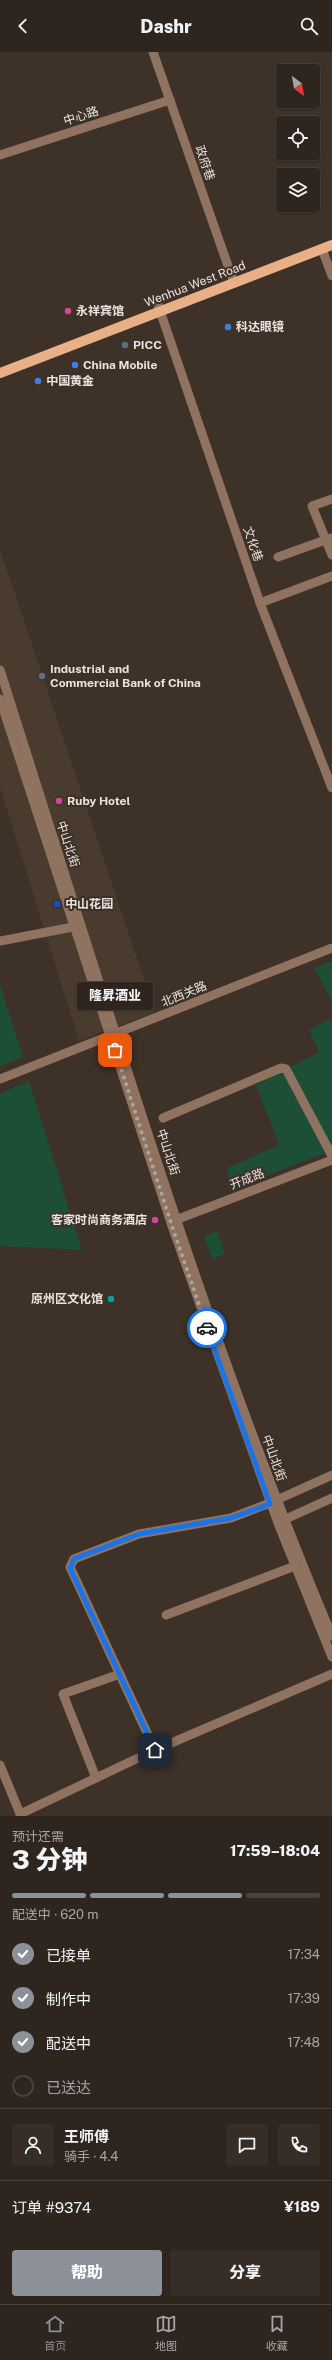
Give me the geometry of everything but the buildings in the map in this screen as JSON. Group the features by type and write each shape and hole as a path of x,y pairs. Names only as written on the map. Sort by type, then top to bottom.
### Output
{"main road":[{"name":"Wenhua West Road","path":"232,280 332,237"},
{"name":"Wenhua West Road","path":"0,366 232,280 332,245"},
{"name":"Wenhua West Road","path":"0,373 159,308"}],"street":[{"name":"政府巷","path":"153,52 232,280"},
{"name":"中心路","path":"0,155 170,100"},
{"path":"322,249 332,276"},
{"name":"文化巷","path":"159,308 260,603 332,788"},
{"path":"332,499 312,506 329,539 332,555"},
{"path":"278,557 329,539"},
{"path":"260,603 332,576"},
{"name":"中山北街","path":"0,670 113,1034 174,1220 274,1502 295,1566 332,1657"},
{"name":"中山北街","path":"0,699 73,927 113,1034"},
{"path":"0,941 73,927"},
{"name":"北西关路","path":"0,1079 332,948"},
{"path":"163,1118 281,1068 286,1069 332,1156"},
{"name":"开成路","path":"174,1220 332,1160"},
{"path":"155,1750 70,1568 74,1559 139,1534 231,1518 274,1502 332,1475"},
{"path":"280,1522 332,1498"},
{"name":"中山北街","path":"280,1522 332,1636"},
{"path":"166,1615 295,1566"},
{"path":"96,1778 63,1694 120,1674"},
{"path":"0,1765 21,1815 155,1750 332,1674"}],"shaded area":[{"path":"0,549 155,1012 79,1041 0,787"}],"green space":[{"path":"332,961 332,1001 314,968"},
{"path":"0,984 23,1057 0,1066"},
{"path":"332,1018 332,1150 231,1190 227,1168 279,1145 256,1085 319,1052 309,1030"},
{"path":"29,1081 82,1250 0,1246 0,1094"},
{"path":"217,1231 225,1254 212,1259 204,1236"}],"way so far":[{"path":"115,1050 207,1328"}],"place":[{"name":"永祥宾馆","path":"68,311"},
{"name":"科达眼镜","path":"228,327"},
{"name":"PICC","path":"125,345"},
{"name":"China Mobile","path":"75,365"},
{"name":"中国黄金","path":"38,381"},
{"name":"Industrial and Commercial Bank of China","path":"42,676"},
{"name":"Ruby Hotel","path":"59,801"},
{"name":"中山花园","path":"57,904"},
{"name":"隆昇酒业","path":"115,1050"},
{"name":"客家时尚商务酒店","path":"155,1220"},
{"name":"原州区文化馆","path":"111,1299"}],"route":[{"path":"155,1750 130,1692 112,1658 70,1568 74,1559 139,1534 231,1518 270,1504 207,1328"}]}
